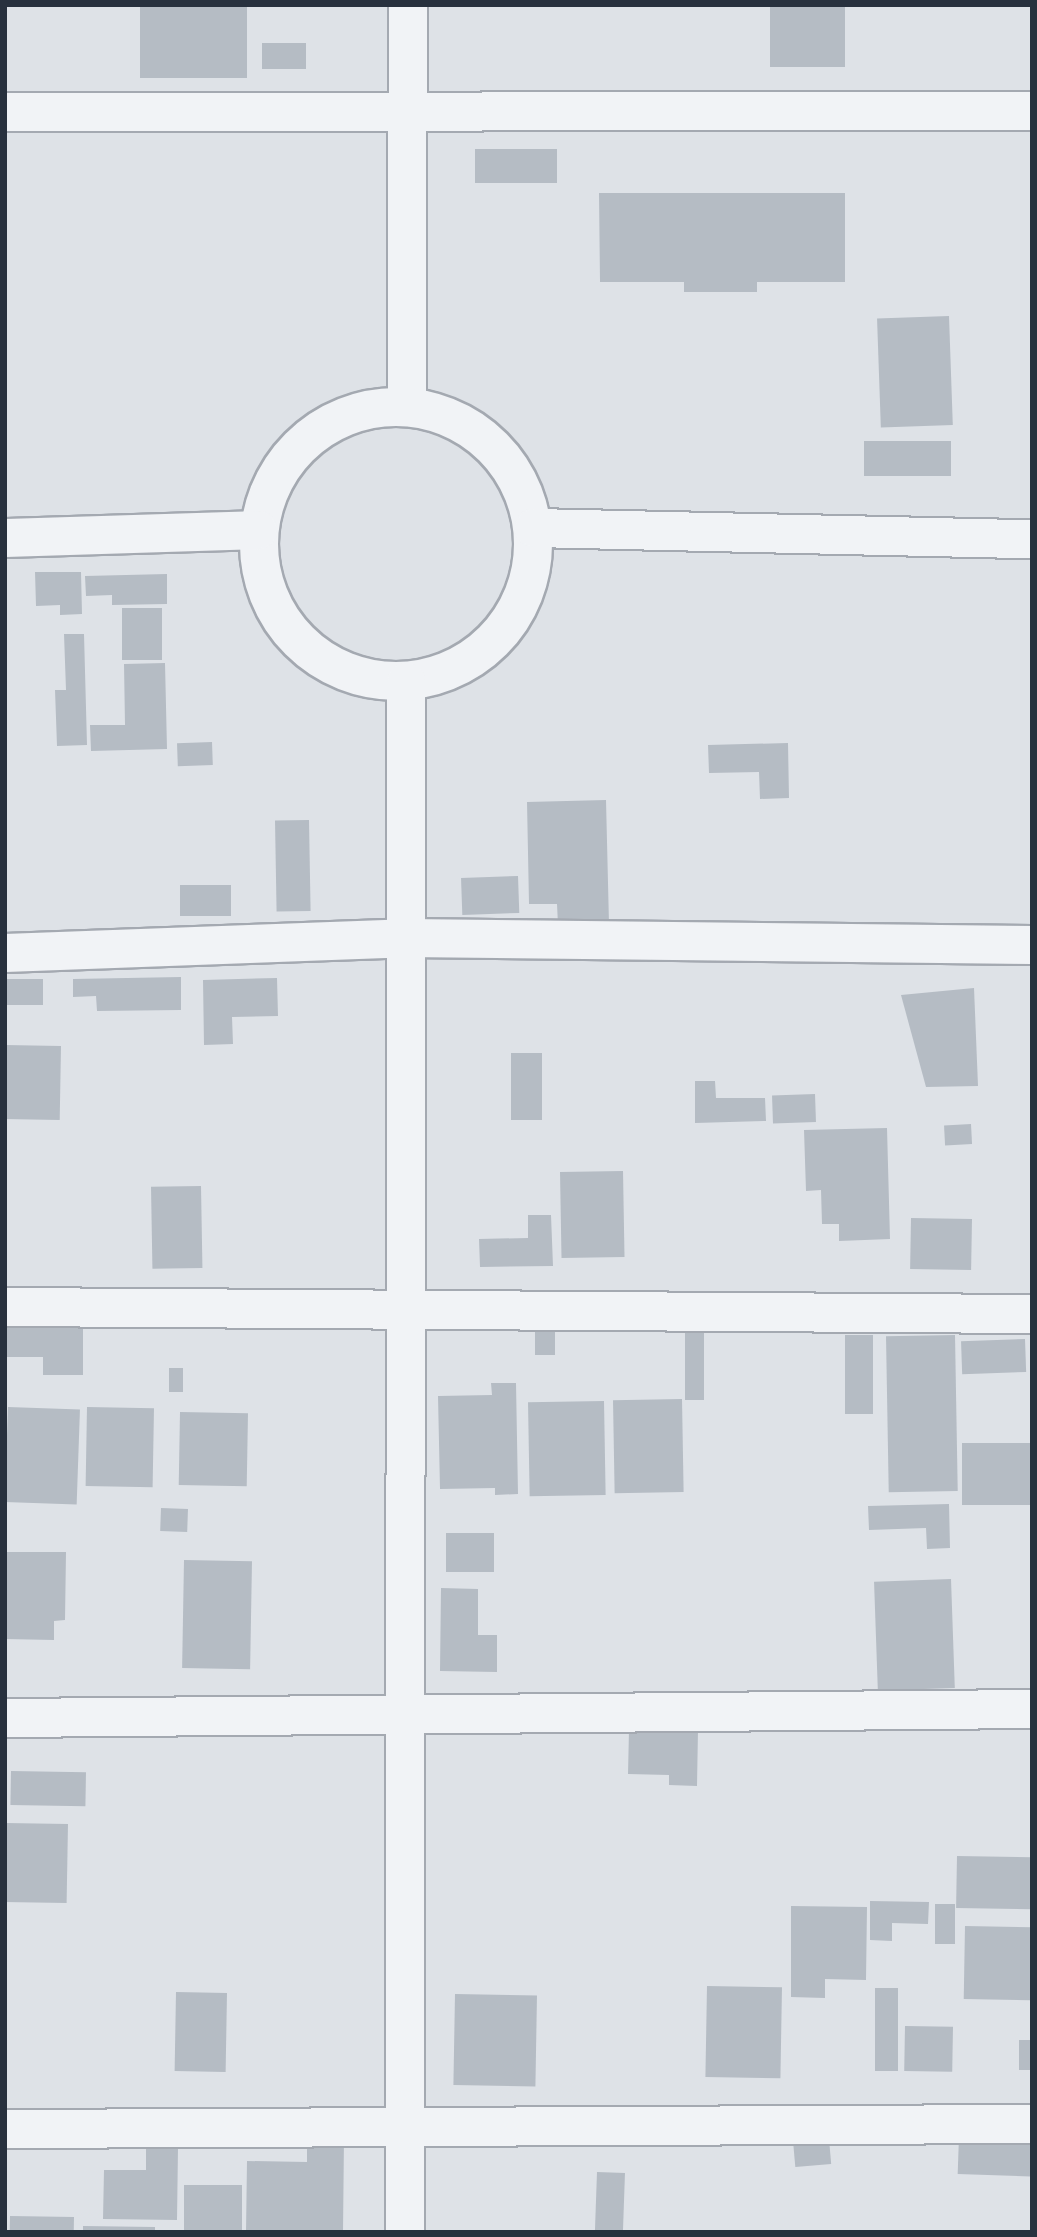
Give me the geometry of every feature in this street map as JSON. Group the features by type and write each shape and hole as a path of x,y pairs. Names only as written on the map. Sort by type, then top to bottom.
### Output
{"street":[{"path":"407,407 408,5"},
{"path":"5,112 408,109 1032,111"},
{"path":"407,407 453,418 492,445 520,484 534,528 532,572 516,614 488,649 450,672 406,682 366,679 329,664 297,640 274,608 260,570 258,530 270,489 292,453 324,426 365,410 407,407"},
{"path":"534,528 1032,539"},
{"path":"5,538 258,530"},
{"path":"405,2232 406,682"},
{"path":"5,953 405,938 1032,945"},
{"path":"5,1307 1032,1314"},
{"path":"5,1718 1032,1709"},
{"path":"5,2129 1032,2124"}],"building":[{"path":"140,5 247,5 247,78 140,78"},
{"path":"770,5 845,5 845,67 770,67"},
{"path":"262,43 306,43 306,69 262,69"},
{"path":"475,149 557,149 557,183 475,183"},
{"path":"599,193 845,193 845,282 757,282 757,292 684,292 684,282 600,282"},
{"path":"949,316 953,425 881,427 877,319"},
{"path":"864,441 951,441 951,476 864,476"},
{"path":"35,572 81,572 82,614 60,615 60,605 36,606"},
{"path":"167,574 167,604 112,605 112,595 86,596 85,576"},
{"path":"122,608 162,608 162,660 122,660"},
{"path":"64,634 84,634 87,745 57,746 55,690 66,690"},
{"path":"165,663 167,749 91,751 90,725 125,725 124,664"},
{"path":"212,742 213,765 178,766 177,743"},
{"path":"788,743 789,798 760,799 759,772 709,773 708,745"},
{"path":"606,800 609,924 558,925 557,904 529,904 527,802"},
{"path":"309,820 311,911 277,912 275,821"},
{"path":"518,876 519,913 462,915 461,878"},
{"path":"180,885 231,885 231,916 180,916"},
{"path":"181,977 181,1010 97,1011 96,996 73,997 73,979"},
{"path":"277,978 278,1016 232,1017 233,1044 204,1045 203,980"},
{"path":"5,979 43,979 43,1005 5,1005"},
{"path":"974,988 978,1086 926,1087 901,995"},
{"path":"5,1045 61,1046 60,1120 5,1119"},
{"path":"511,1053 542,1053 542,1120 511,1120"},
{"path":"695,1081 715,1081 716,1098 765,1098 766,1121 695,1123"},
{"path":"815,1094 816,1122 773,1123 772,1096"},
{"path":"971,1124 972,1144 945,1145 944,1125"},
{"path":"887,1128 890,1239 839,1241 839,1224 822,1224 821,1190 806,1191 804,1130"},
{"path":"623,1171 625,1257 562,1258 560,1172"},
{"path":"201,1186 202,1268 152,1269 151,1187"},
{"path":"528,1215 551,1215 553,1266 480,1267 479,1239 528,1238"},
{"path":"911,1218 972,1219 971,1270 910,1269"},
{"path":"5,1324 83,1324 83,1375 43,1375 43,1357 5,1357"},
{"path":"535,1329 555,1329 555,1355 535,1355"},
{"path":"685,1330 704,1330 704,1400 685,1400"},
{"path":"845,1335 873,1335 873,1414 845,1414"},
{"path":"955,1335 958,1491 889,1492 886,1336"},
{"path":"1025,1339 1026,1372 962,1374 961,1341"},
{"path":"169,1368 183,1368 183,1392 169,1392"},
{"path":"491,1383 516,1383 518,1494 495,1495 495,1488 440,1489 438,1396 492,1395"},
{"path":"682,1399 684,1492 615,1493 613,1400"},
{"path":"604,1401 606,1495 530,1496 528,1402"},
{"path":"8,1407 80,1410 77,1504 5,1502"},
{"path":"87,1407 154,1408 153,1487 86,1486"},
{"path":"180,1412 248,1413 247,1486 179,1485"},
{"path":"962,1443 1032,1443 1032,1505 962,1505"},
{"path":"949,1504 950,1548 927,1549 926,1528 869,1530 868,1506"},
{"path":"161,1508 188,1509 187,1532 160,1531"},
{"path":"446,1533 494,1533 494,1572 446,1572"},
{"path":"5,1552 66,1552 65,1620 54,1621 54,1640 5,1639"},
{"path":"184,1560 252,1561 250,1669 182,1668"},
{"path":"951,1579 955,1688 878,1691 874,1582"},
{"path":"441,1588 478,1589 478,1635 497,1635 497,1672 440,1671"},
{"path":"629,1730 698,1730 697,1786 669,1785 669,1775 628,1774"},
{"path":"11,1771 86,1772 85,1806 10,1805"},
{"path":"5,1823 68,1824 67,1903 5,1902"},
{"path":"957,1856 1032,1857 1031,1909 956,1908"},
{"path":"870,1901 929,1902 928,1924 892,1923 892,1941 870,1940"},
{"path":"935,1904 955,1904 955,1944 935,1944"},
{"path":"791,1906 867,1907 866,1980 825,1979 825,1998 791,1997"},
{"path":"965,1926 1032,1927 1031,2000 964,1999"},
{"path":"707,1986 782,1987 780,2078 705,2077"},
{"path":"875,1988 898,1988 898,2071 875,2071"},
{"path":"176,1992 227,1993 226,2072 175,2071"},
{"path":"455,1994 537,1995 535,2086 453,2085"},
{"path":"905,2026 953,2027 952,2072 904,2071"},
{"path":"1019,2040 1032,2040 1032,2070 1019,2070"},
{"path":"959,2136 1032,2139 1031,2177 958,2174"},
{"path":"307,2137 344,2137 343,2232 246,2232 247,2161 307,2162"},
{"path":"829,2139 831,2164 795,2167 793,2142"},
{"path":"146,2147 178,2148 177,2220 103,2219 104,2170 146,2170"},
{"path":"597,2172 625,2173 623,2232 595,2232"},
{"path":"184,2185 242,2185 242,2232 184,2232"},
{"path":"10,2216 74,2217 74,2232 10,2232"},
{"path":"83,2226 155,2227 155,2232 83,2232"}]}
